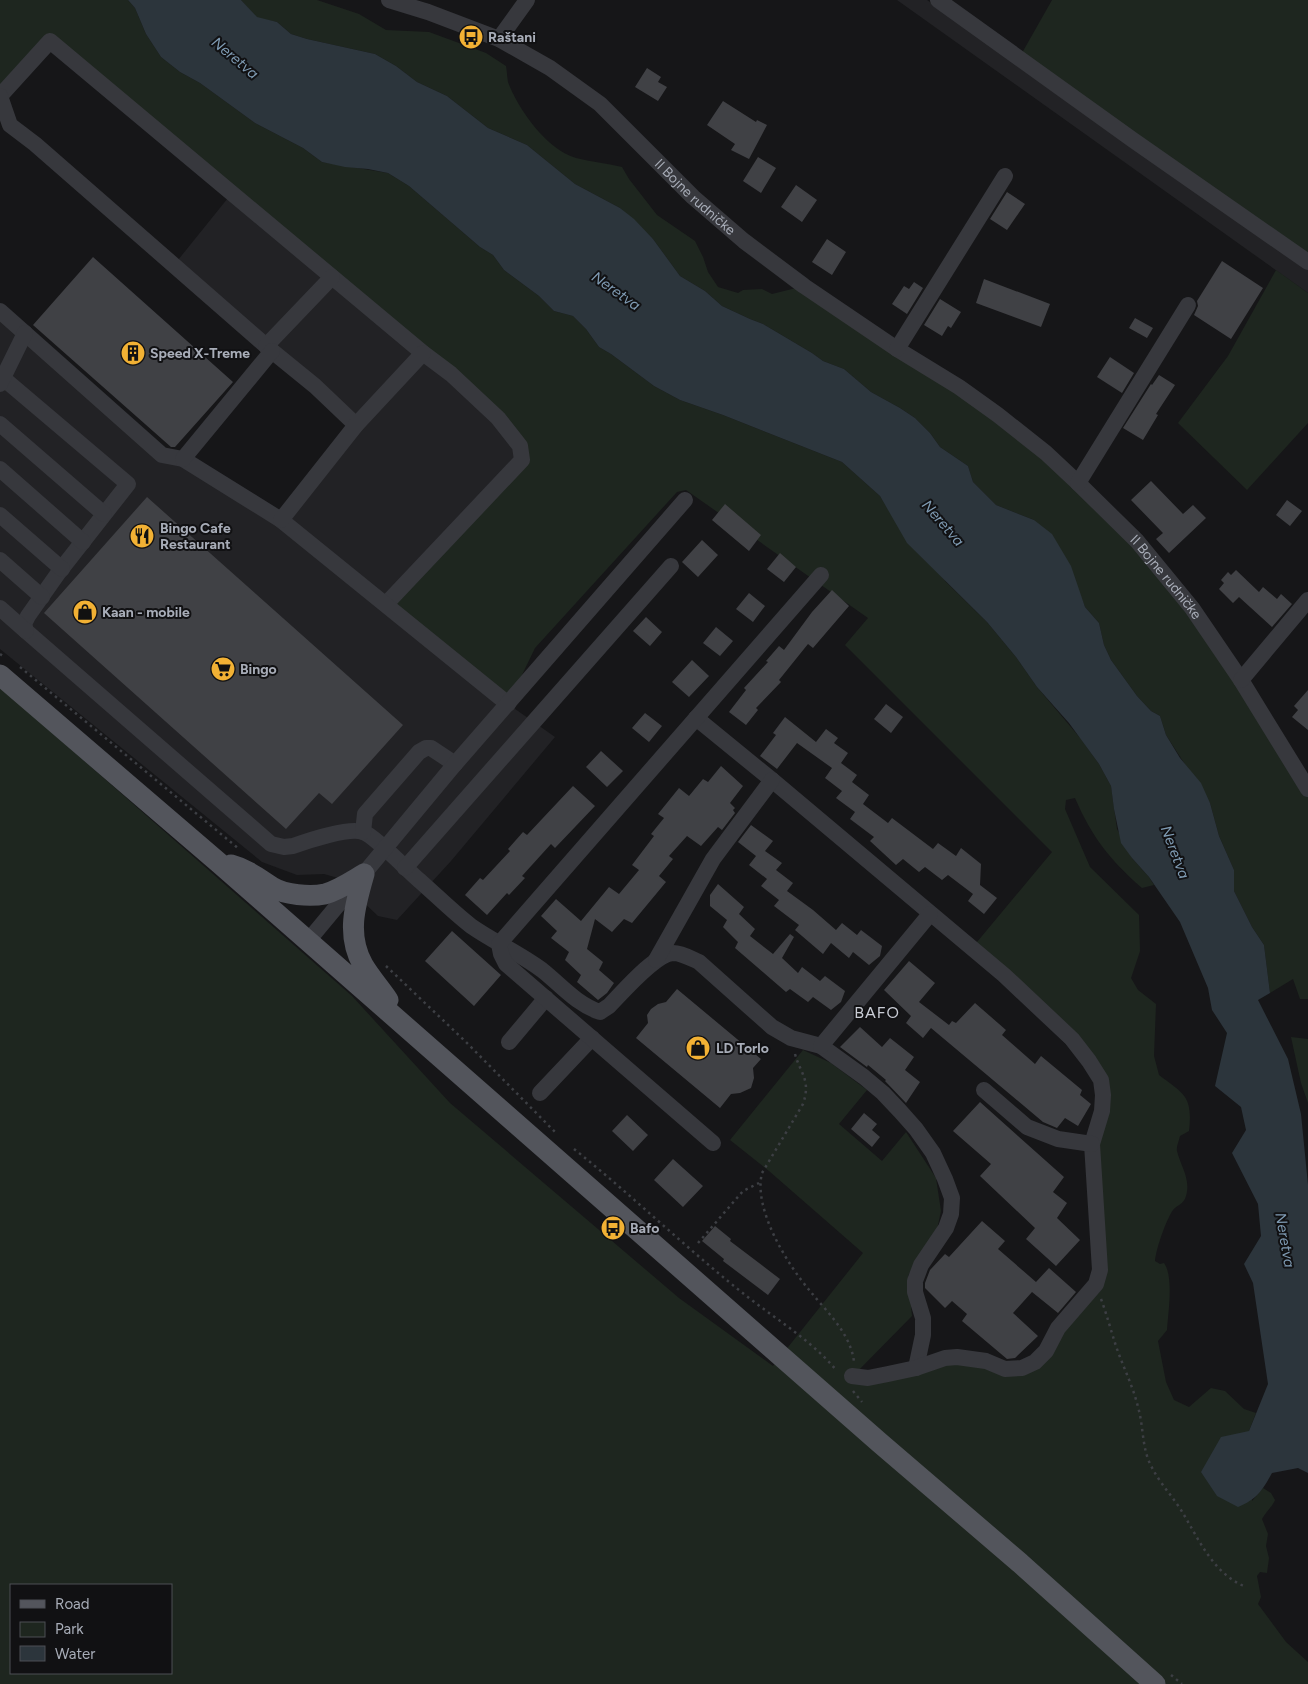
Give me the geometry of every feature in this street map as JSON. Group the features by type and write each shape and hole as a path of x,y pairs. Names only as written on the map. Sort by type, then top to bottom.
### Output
{"main road":[{"path":"7,666 218,862 880,1443 1020,1563 1161,1678"},
{"path":"218,862 239,867 261,878 273,888 294,894 325,894 364,874"},
{"path":"364,874 354,911 352,925 354,943 358,957 407,1027"}],"street":[{"name":"II Bojne rudničke","path":"388,0 428,12 499,39 550,68 600,104 693,197 744,241 812,291 897,349 959,387 998,415 1078,483 1137,541 1186,601 1240,680 1308,789"},
{"path":"938,0 1133,140 1308,262"},
{"path":"499,39 523,1"},
{"path":"356,425 315,386 269,349 35,144 10,125 0,96 50,41 451,374 507,429 520,446 522,460 386,604"},
{"path":"897,349 1005,176"},
{"path":"183,459 269,349 332,277"},
{"path":"1078,483 1188,305"},
{"path":"0,311 162,455 183,459 281,520 508,704"},
{"path":"25,333 1,381 128,484 42,597 24,624 26,631"},
{"path":"281,520 356,425 423,352"},
{"path":"0,424 104,514"},
{"path":"0,469 83,542"},
{"path":"308,941 455,764 685,500"},
{"path":"0,515 62,569"},
{"path":"0,560 42,597"},
{"path":"405,868 671,566"},
{"path":"713,1143 506,964 501,954 500,944 821,575"},
{"path":"1240,680 1308,600"},
{"path":"0,608 39,645 271,844 284,847 293,846 352,831 363,832 385,849 471,926 543,971 576,1000 600,1012 609,1006 656,960 667,954 684,955 698,962 772,1027 791,1038 820,1046 864,1077 916,1129 933,1153 952,1198 951,1214 946,1228 920,1265 915,1281 915,1292 923,1318 923,1335 916,1368"},
{"path":"696,718 1004,975 1072,1039 1101,1080 1103,1095 1102,1111 1092,1144 1100,1270 1096,1284 1058,1328 1046,1352 1035,1362 1022,1368 1005,1369 986,1362 957,1357 945,1358 916,1368 868,1378 848,1380"},
{"path":"363,832 365,814 419,752 426,748 431,748 455,764"},
{"path":"656,960 713,859 772,780"},
{"path":"820,1046 930,914"},
{"path":"509,1042 546,998"},
{"path":"540,1093 592,1038"},
{"path":"984,1090 1027,1127 1058,1139 1092,1144"}],"path":[{"path":"0,654 7,666 29,673 127,757 241,850"},
{"path":"384,964 561,1139"},
{"path":"791,1038 796,1058 806,1080 807,1093 803,1104 762,1173 759,1183 761,1196 774,1234 807,1288 848,1341 853,1353 854,1366 848,1380"},
{"path":"568,1144 749,1298 823,1354 848,1380 865,1406"},
{"path":"698,1243 743,1191 759,1183"},
{"path":"1096,1284 1116,1347 1138,1405 1148,1460 1159,1480 1220,1570 1235,1582 1246,1587"},
{"path":"1161,1678 1182,1684"}],"shaded area":[{"path":"897,0 927,0 1308,270 1308,293"},
{"path":"232,193 423,353 520,446 508,704 555,737 451,861 397,920 378,916 338,878 324,874 297,875 262,862 0,649 0,311 162,455 281,519 356,425 174,265"}],"green space":[{"path":"0,0 128,0 135,8 146,34 161,57 180,72 200,83 255,123 303,148 322,162 388,173 409,186 480,247 493,255 504,270 539,296 554,311 573,316 586,329 599,347 654,386 680,400 842,462 880,496 891,514 946,582 987,622 1016,657 1037,687 1081,739 1099,764 1111,786 1117,829 1132,858 1154,885 1142,888 1111,857 1095,836 1075,798 1066,800 1065,809 1090,867 1139,915 1140,951 1131,978 1138,990 1156,1004 1154,1056 1159,1075 1181,1092 1190,1110 1189,1131 1180,1136 1177,1146 1187,1184 1186,1196 1182,1203 1173,1210 1167,1220 1155,1261 1160,1264 1164,1263 1170,1286 1167,1330 1158,1341 1166,1382 1174,1400 1189,1407 1211,1388 1225,1391 1244,1409 1256,1413 1249,1431 1252,1501 1263,1488 1271,1493 1275,1500 1262,1519 1268,1534 1266,1546 1269,1558 1267,1573 1260,1572 1257,1576 1261,1597 1258,1604 1286,1642 1308,1662 1308,1684 0,1684 0,687 352,996 450,1103 679,1298 773,1366 863,1253 769,1171 730,1140 803,1050 831,1063 867,1090 839,1124 882,1161 906,1132 936,1178 941,1211 936,1234 918,1258 908,1276 912,1316 853,1376 945,1358 1022,1368 1096,1284 1101,1080 972,948 1052,852 845,645 868,618 686,490 677,492 535,648 508,704 386,604 522,460 512,434 50,42 0,96"},
{"path":"241,0 317,0 359,14 386,30 429,32 486,53 506,66 508,82 513,93 526,116 544,138 565,154 622,167 657,215 695,241 708,272 718,287 738,293 743,290 762,289 772,294 804,286 959,387 1137,541 1308,789 1308,999 1300,999 1293,979 1270,993 1264,945 1252,927 1234,891 1234,870 1219,836 1210,803 1166,735 1160,716 1151,711 1137,696 1111,660 1104,645 1099,623 1085,607 1079,592 1034,520 996,505 973,482 968,466 940,447 930,433 915,418 871,392 844,369 823,361 763,324 722,306 705,291 680,276 653,239 620,208 575,184 527,145 488,128 447,96 417,82 396,66 375,54 291,34 277,22 257,18"},
{"path":"1052,0 1308,0 1308,258 1022,53"},
{"path":"1276,270 1308,293 1308,423 1247,490 1178,423 1228,356"},
{"path":"1291,1037 1308,1039 1308,1103 1301,1083"}],"water":[{"name":"Neretva","path":"128,0 241,0 257,17 277,22 291,34 375,54 396,66 417,82 447,96 488,128 527,145 575,184 620,208 634,219 653,239 680,276 705,291 722,306 763,324 823,361 844,369 871,392 915,418 930,433 940,447 968,466 973,482 996,505 1034,520 1052,534 1071,566 1085,607 1099,623 1104,645 1111,660 1137,696 1151,711 1160,716 1166,735 1180,758 1201,783 1210,803 1219,836 1234,870 1234,891 1252,927 1264,945 1270,993 1258,1000 1288,1059 1301,1114 1308,1185 1308,1473 1298,1468 1272,1473 1258,1494 1250,1501 1238,1507 1217,1496 1201,1472 1221,1437 1249,1431 1268,1384 1253,1283 1244,1264 1261,1236 1258,1204 1232,1153 1246,1130 1241,1107 1215,1086 1227,1033 1212,1010 1208,988 1180,922 1149,877 1121,843 1111,786 1099,764 1069,723 1037,687 1016,657 987,622 907,543 880,496 842,462 680,400 654,386 599,347 586,329 573,316 554,311 539,296 504,270 493,255 480,247 409,186 388,173 322,162 303,148 255,123 200,83 180,72 161,57 146,34 135,8"}],"building":[{"path":"647,68 661,77 658,82 667,87 658,101 635,87"},
{"path":"723,101 756,122 757,120 767,125 749,159 731,150 735,144 707,125"},
{"path":"758,157 776,168 761,193 743,181"},
{"path":"796,185 817,200 802,222 781,207"},
{"path":"1007,192 1025,204 1007,230 990,219"},
{"path":"827,239 846,252 832,275 812,262"},
{"name":"Speed X-Treme","path":"93,257 233,382 175,447 171,447 33,325"},
{"path":"1222,261 1263,288 1231,339 1194,315 1198,306 1197,301"},
{"path":"984,279 1050,304 1041,327 976,303"},
{"path":"914,282 923,288 907,314 892,304 904,286 909,289"},
{"path":"940,299 961,312 951,328 948,326 942,336 924,325"},
{"path":"1135,318 1153,328 1147,338 1129,328"},
{"path":"1110,357 1134,373 1122,393 1097,377"},
{"path":"1159,375 1175,385 1156,414 1158,415 1143,440 1123,428 1151,384"},
{"path":"1151,481 1183,514 1193,505 1206,518 1169,553 1156,539 1163,533 1131,500"},
{"name":"Bingo","path":"147,497 403,725 332,804 319,793 286,829 44,613"},
{"path":"1287,500 1302,511 1290,526 1276,515"},
{"path":"725,504 761,535 749,551 712,520"},
{"path":"702,540 718,555 698,577 682,562"},
{"path":"780,553 796,567 784,582 767,569"},
{"path":"1236,570 1259,592 1263,587 1277,599 1281,594 1292,604 1272,627 1239,597 1233,603 1219,589 1224,583 1221,580 1228,572 1231,575"},
{"path":"832,590 849,606 813,648 808,644 779,680 781,682 756,708 758,710 746,725 729,712 746,690 744,688 768,662 766,661 779,646 784,650 812,612"},
{"path":"749,593 765,606 753,622 736,609"},
{"path":"646,617 662,632 650,646 633,631"},
{"path":"716,627 733,641 720,656 703,643"},
{"path":"692,660 709,676 689,697 672,682"},
{"path":"1308,690 1308,730 1292,717 1298,710 1294,706"},
{"path":"886,704 903,717 891,733 874,719"},
{"path":"645,713 662,726 649,742 632,728"},
{"path":"785,717 816,742 826,729 838,738 834,743 848,753 841,763 857,775 852,782 869,795 863,804 888,823 892,818 933,849 938,843 956,856 961,848 981,864 980,885 997,898 984,914 968,901 973,894 948,875 942,880 925,867 919,872 903,859 896,865 870,841 874,837 850,819 855,812 836,798 842,791 825,778 832,768 797,743 777,769 760,756 776,735 773,733"},
{"path":"601,751 623,771 607,787 586,767"},
{"path":"721,766 743,786 730,803 735,808 733,810 735,813 722,830 718,827 701,846 687,836 669,856 673,859 659,876 666,882 632,923 624,919 612,932 595,919 587,949 603,962 599,970 614,983 607,993 598,1000 577,982 581,975 565,960 569,952 551,938 557,931 541,916 556,899 581,921 609,887 619,894 639,870 632,865 654,836 651,834 664,818 658,814 679,788 689,796 703,779 708,782"},
{"path":"573,786 595,806 555,848 551,844 522,876 525,878 509,895 507,893 487,915 465,895 480,878 483,880 510,851 508,849 523,832 527,835"},
{"path":"751,825 773,841 765,851 782,863 776,870 793,883 787,891 836,930 842,923 857,935 861,930 882,946 880,956 869,965 853,952 849,958 831,943 823,954 795,930 799,925 774,906 779,900 761,886 767,879 749,865 756,856 738,842"},
{"path":"718,884 744,907 739,914 755,929 750,936 773,954 790,934 794,937 782,958 798,973 802,967 820,981 825,976 845,991 841,1002 831,1010 813,997 808,1002 790,989 786,992 735,948 738,942 723,927 727,920 710,906 710,895"},
{"path":"452,931 501,975 474,1006 425,961"},
{"path":"909,961 935,983 919,1002 949,1025 952,1021 956,1023 975,1003 1006,1030 1002,1035 1035,1064 1041,1056 1082,1090 1080,1095 1091,1104 1078,1126 1065,1118 1057,1128 1043,1122 931,1028 923,1038 906,1023 911,1016 884,990"},
{"name":"LD Torlo","path":"677,989 761,1059 753,1068 754,1078 751,1088 740,1093 731,1094 720,1108 636,1038 648,1023 647,1015 651,1009 658,1004 666,1002"},
{"path":"860,1027 882,1047 890,1038 914,1057 905,1070 920,1082 906,1103 886,1080 868,1065 867,1067 840,1047"},
{"path":"980,1102 1064,1177 1053,1192 1067,1203 1057,1218 1080,1240 1056,1266 1026,1239 1035,1228 980,1176 991,1164 953,1131"},
{"path":"864,1113 877,1124 872,1130 880,1137 872,1147 851,1129"},
{"path":"627,1115 648,1135 633,1151 612,1131"},
{"path":"673,1159 703,1186 683,1207 654,1180"},
{"path":"982,1221 1005,1241 998,1249 1036,1282 1049,1268 1076,1292 1058,1313 1032,1292 1013,1313 1038,1336 1015,1358 1007,1359 962,1321 967,1314 952,1301 945,1308 925,1288 930,1270 945,1254 949,1257"},
{"path":"715,1226 731,1239 730,1241 780,1279 768,1295 723,1261 724,1259 702,1241"}],"place":[{"name":"Raštani","path":"471,37"},
{"name":"Speed X-Treme","path":"133,353"},
{"name":"Bingo Cafe Restaurant","path":"142,536"},
{"name":"Kaan - mobile","path":"85,612"},
{"name":"Bingo","path":"223,669"},
{"name":"LD Torlo","path":"698,1048"},
{"name":"Bafo","path":"613,1228"}],"district":[{"name":"BAFO","path":"877,1012"}]}
